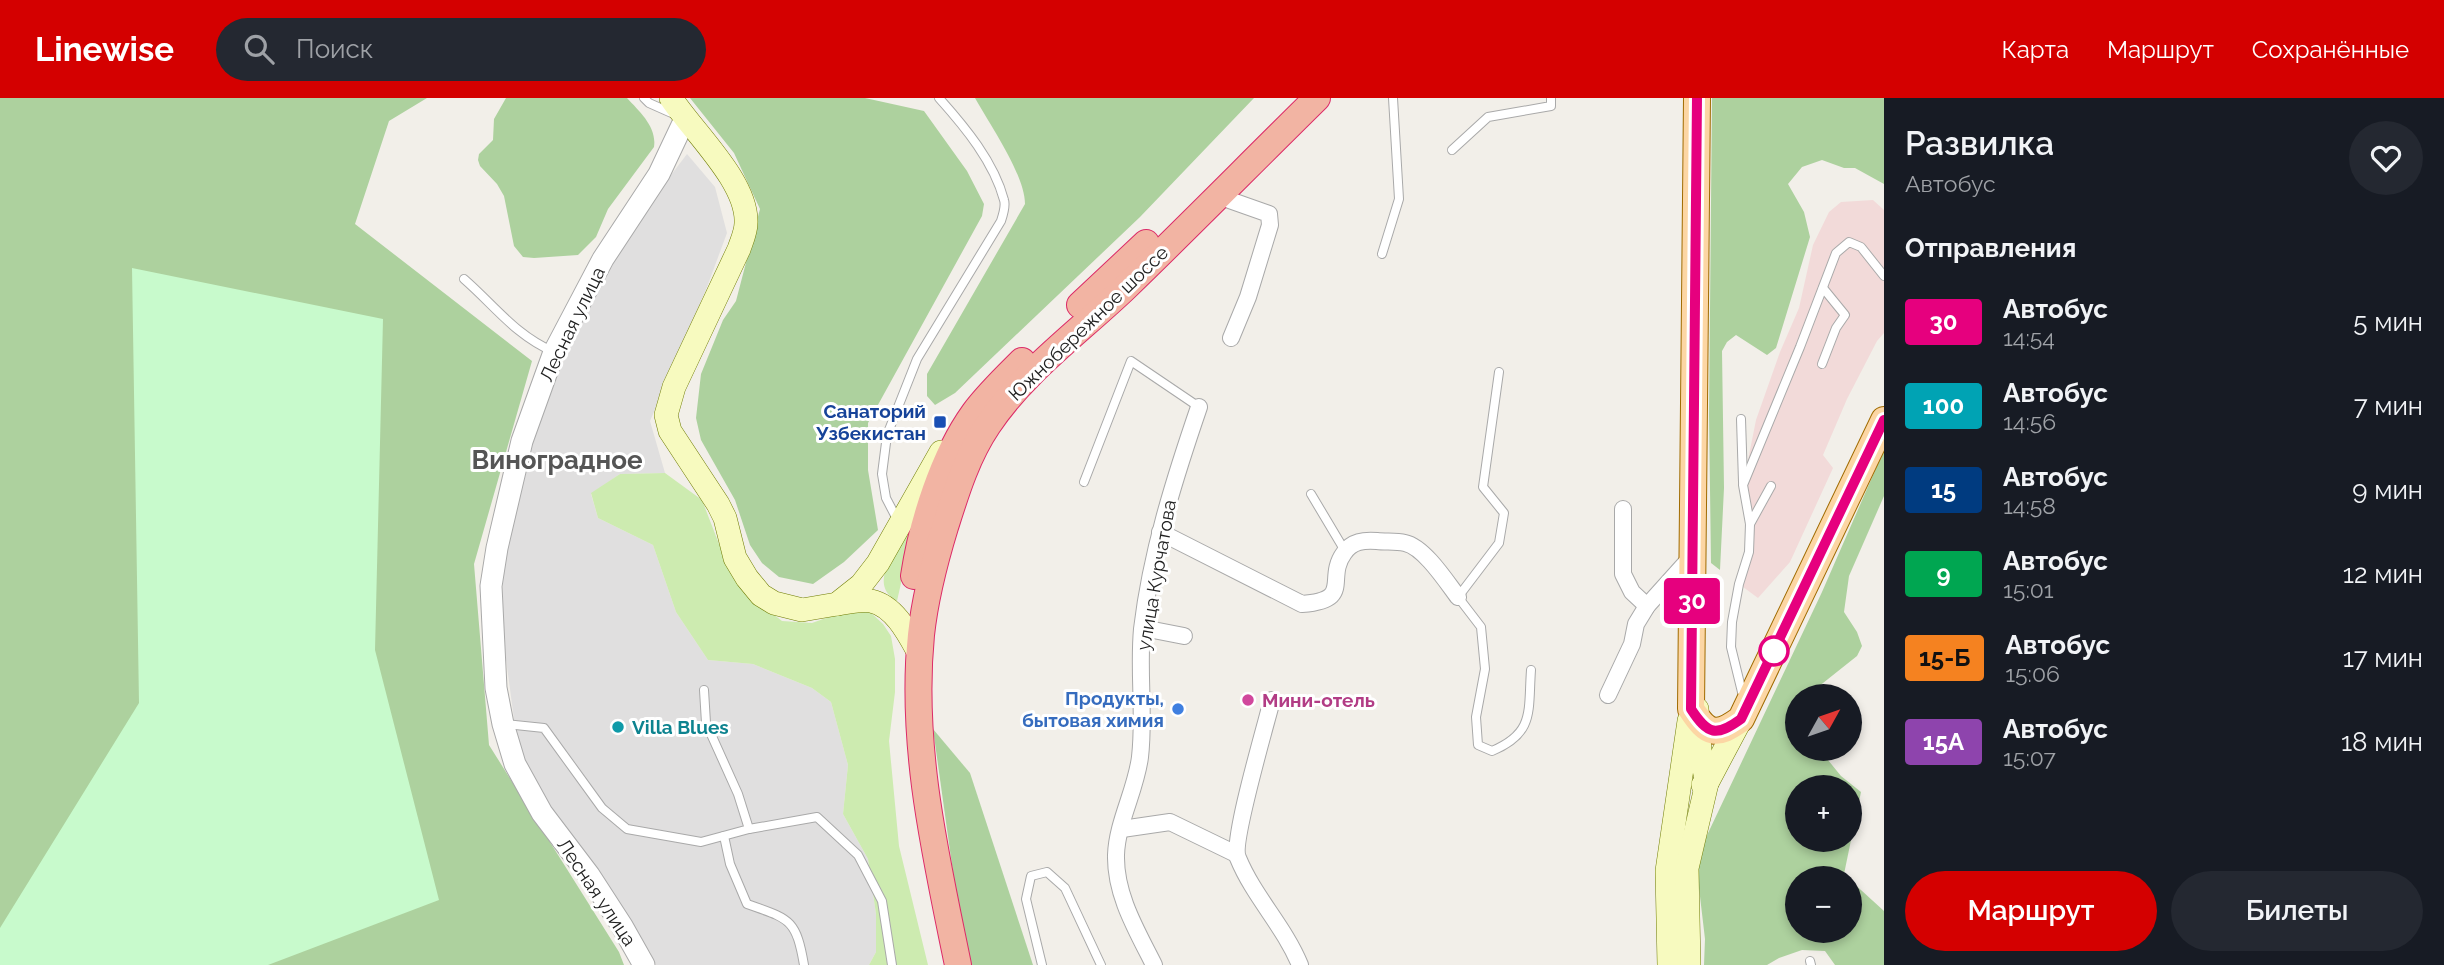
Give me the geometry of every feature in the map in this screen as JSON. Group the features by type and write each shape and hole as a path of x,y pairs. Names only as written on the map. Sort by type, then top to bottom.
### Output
{"highway":[{"name":"Южнобережное шоссе","path":"945,965 910,774 902,709 906,630 915,568 933,500 952,451 972,416 995,387 1293,98"},
{"name":"Южнобережное шоссе","path":"958,965 928,808 918,697 920,654 931,575 958,486 975,446 989,423 1022,382 1072,334 1124,290 1317,98"}],"main road":[{"path":"671,98 737,187 744,201 747,225 739,249 674,387 666,415 670,431 718,504 725,518 735,558 761,595 774,603 802,610 872,601 893,616 906,630 920,654"},
{"path":"1697,98 1692,556 1695,712 1707,783"},
{"path":"1669,965 1668,871 1678,796 1695,712 1703,98"},
{"path":"837,604 861,585 878,564 950,434 995,387"},
{"path":"1689,965 1687,868 1707,783 1746,709 1884,420"},
{"path":"895,533 924,508 958,486"},
{"path":"1695,712 1708,730 1716,732 1726,730 1746,709"},
{"path":"1678,796 1707,783"}],"street":[{"name":"Лесная улица","path":"644,965 589,875 542,813 515,764 496,688 491,586 522,440 554,352 603,259 659,174 685,120"},
{"path":"1218,196 1269,214 1270,225 1248,297 1231,338"},
{"name":"улица Курчатова","path":"1154,965 1120,888 1116,856 1140,759 1143,628 1160,531 1173,482 1199,407"},
{"path":"1623,509 1623,575 1632,592 1647,606"},
{"path":"1160,531 1302,604 1321,603 1330,597 1336,589 1339,562 1345,551 1354,543 1366,540 1407,543 1422,554 1458,597"},
{"path":"1608,695 1632,645 1636,624 1647,606 1692,556"},
{"path":"1143,628 1184,636"},
{"path":"1272,700 1241,822 1236,855 1256,895 1274,918 1300,965"},
{"path":"1122,829 1170,822 1236,855"}],"lane":[{"path":"644,98 685,120"},
{"path":"895,533 882,474 887,435 917,359 1001,221 1006,202 989,163 939,98"},
{"path":"1382,254 1399,199 1393,98"},
{"path":"1452,150 1488,117 1552,106 1551,98"},
{"path":"1744,485 1836,253 1849,242 1861,247 1884,276"},
{"path":"464,279 506,321 533,343 554,352"},
{"path":"1822,364 1836,328 1845,315 1823,288"},
{"path":"1084,482 1131,360 1199,407"},
{"path":"1499,372 1483,487 1504,513 1499,543 1458,597 1482,627 1485,669 1476,716 1478,745 1492,751 1510,744 1527,724 1531,670"},
{"path":"1741,419 1749,552 1739,584 1732,622 1731,647 1746,709"},
{"path":"1749,524 1771,486"},
{"path":"1311,494 1345,551"},
{"path":"704,690 706,723 738,794 749,829"},
{"path":"503,724 544,728 602,808 627,829 701,842 749,829 817,817 858,855 882,901 892,965"},
{"path":"724,836 730,864 747,904 786,919 800,940 804,965"},
{"path":"1042,965 1026,899 1031,876 1047,872 1065,888 1101,965"}],"shaded area":[{"path":"687,154 715,187 727,233 650,421 665,473 620,474 591,494 598,518 653,545 676,612 708,660 753,664 812,688 831,702 848,765 843,814 868,859 876,914 876,952 869,965 656,965 650,952 536,788 518,749 501,622 504,562 533,438 566,355 614,250"},
{"path":"1873,200 1884,210 1884,333 1877,341 1847,399 1823,455 1833,468 1790,562 1758,598 1739,584 1749,552 1743,485 1756,420 1799,308 1813,245 1829,212 1841,202"}],"green space":[{"path":"0,98 427,98 389,121 355,224 532,361 474,564 489,745 619,952 624,965 0,965"},
{"path":"506,98 627,98 650,126 654,147 608,209 596,237 578,255 523,257 514,246 504,196 478,160 479,154 493,140 494,119"},
{"path":"690,98 865,98 924,111 967,171 984,204 982,216 868,423 868,470 878,530 844,562 813,584 779,577 762,563 750,545 735,500 701,440 696,418 701,374 723,320 736,301 760,209 734,153"},
{"path":"975,98 1254,98 1140,217 955,393 935,405 927,396 927,374 1025,204 1013,165"},
{"path":"1712,98 1884,98 1884,184 1855,168 1844,168 1822,160 1802,167 1788,184 1804,212 1810,237 1776,348 1767,355 1736,335 1727,342 1722,351 1724,488 1720,570 1711,563 1709,415"},
{"path":"132,268 383,319 375,650 439,900 268,965 0,965 0,928 139,703"},
{"path":"1884,450 1884,496 1849,576 1844,612 1857,632 1862,646 1857,656 1822,684 1785,684 1785,761 1829,761 1840,775 1785,775 1785,852 1849,852 1846,866 1785,866 1785,943 1862,943 1862,891 1884,911 1884,965 1835,965 1825,951 1802,950 1767,965 1704,965 1705,939 1697,871 1701,848 1822,592"},
{"path":"665,473 702,500 719,544 751,597 782,621 812,623 843,612 869,611 891,636 895,659 895,692 889,741 899,846 928,965 869,965 876,952 876,914 868,859 843,814 848,765 831,702 812,688 753,664 708,660 676,612 653,545 598,518 591,493 620,474"},
{"path":"913,530 897,601 888,594 884,577 892,558"},
{"path":"933,729 970,773 1033,965 966,965"}],"bus line":[{"name":"30","path":"1697,98 1691,709 1708,730 1726,730 1741,719 1884,420"}],"place":[{"name":"Санаторий Узбекистан","path":"940,422"},
{"name":"Мини-отель","path":"1248,700"},
{"name":"Продукты, бытовая химия","path":"1178,709"},
{"name":"Villa Blues","path":"618,727"}],"district":[{"name":"Виноградное","path":"557,460"}]}
